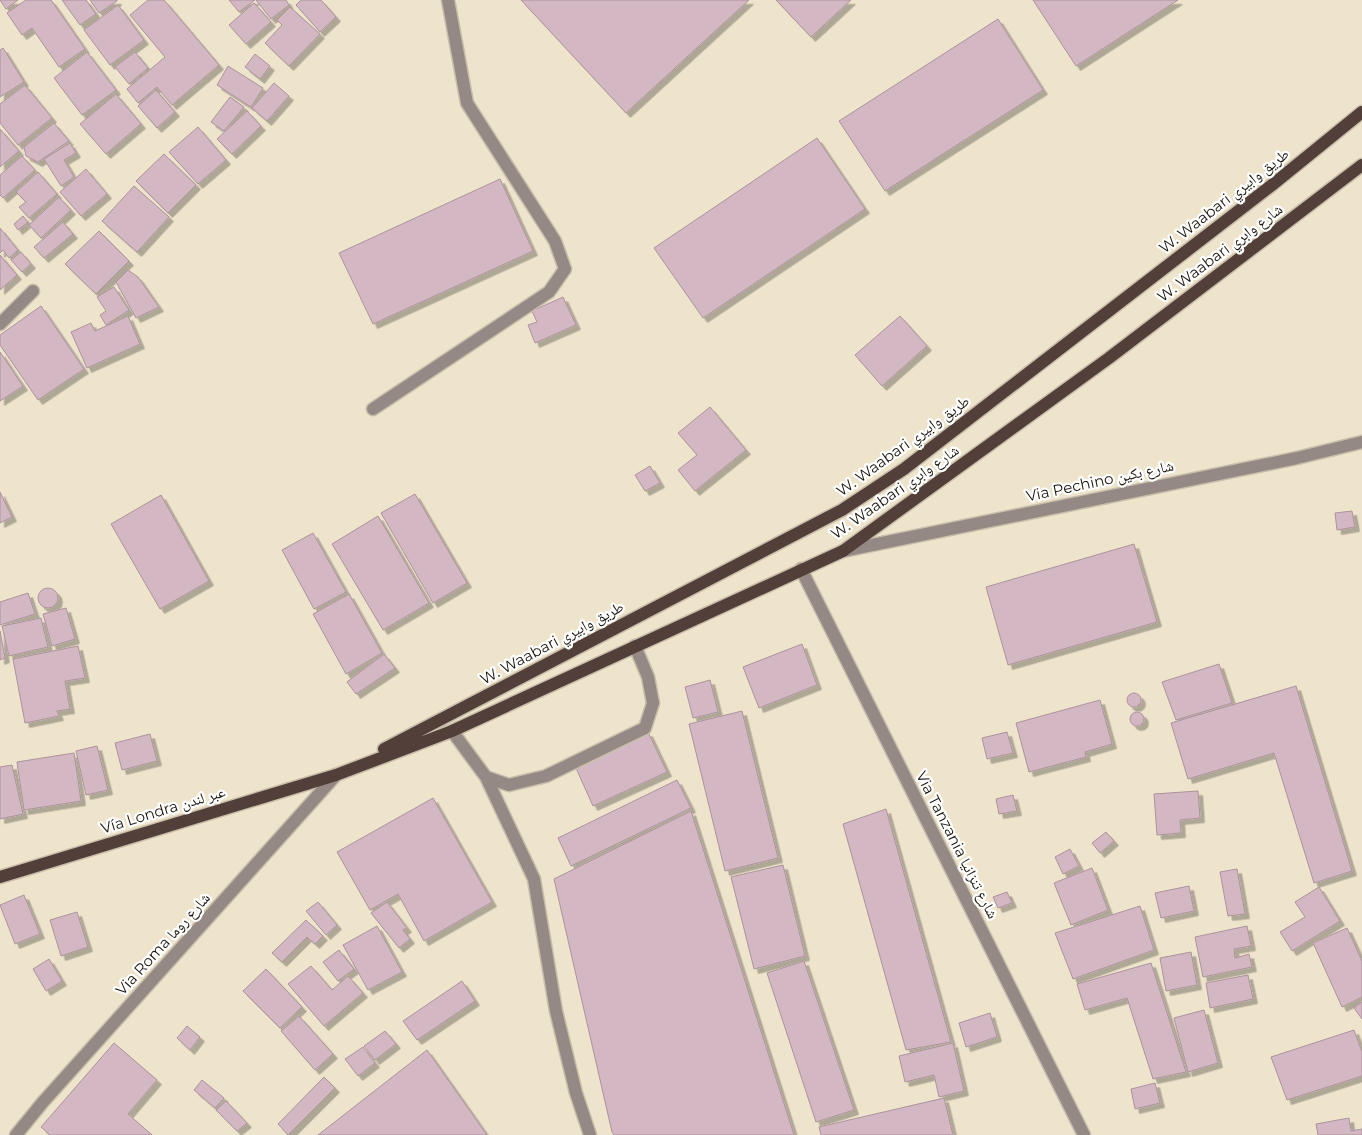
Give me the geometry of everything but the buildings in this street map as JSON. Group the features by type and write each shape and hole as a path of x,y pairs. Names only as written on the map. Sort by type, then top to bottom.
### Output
{"main road":[{"name":"W. Waabari طريق وابيري","path":"336,775 842,510 904,469 1264,192 1362,112"},
{"name":"W. Waabari شارع وابري","path":"336,775 452,731 843,551 1109,358 1362,165"},
{"name":"Vía Londra عبر لندن","path":"0,877 336,775"}],"street":[{"path":"373,409 549,292 565,269 556,241 467,103 448,0"},
{"path":"0,324 33,291"},
{"name":"Via Pechino شارع بكين","path":"843,551 1297,458 1362,442"},
{"name":"Via Tanzania شارع تنزانيا","path":"801,569 1084,1135"},
{"path":"486,777 509,785 546,776 646,728 653,704 648,677 635,646"},
{"path":"452,731 486,777 534,879 556,1011 576,1093 590,1135"},
{"name":"Via Roma شارع روما","path":"16,1135 49,1095 336,775"}]}
